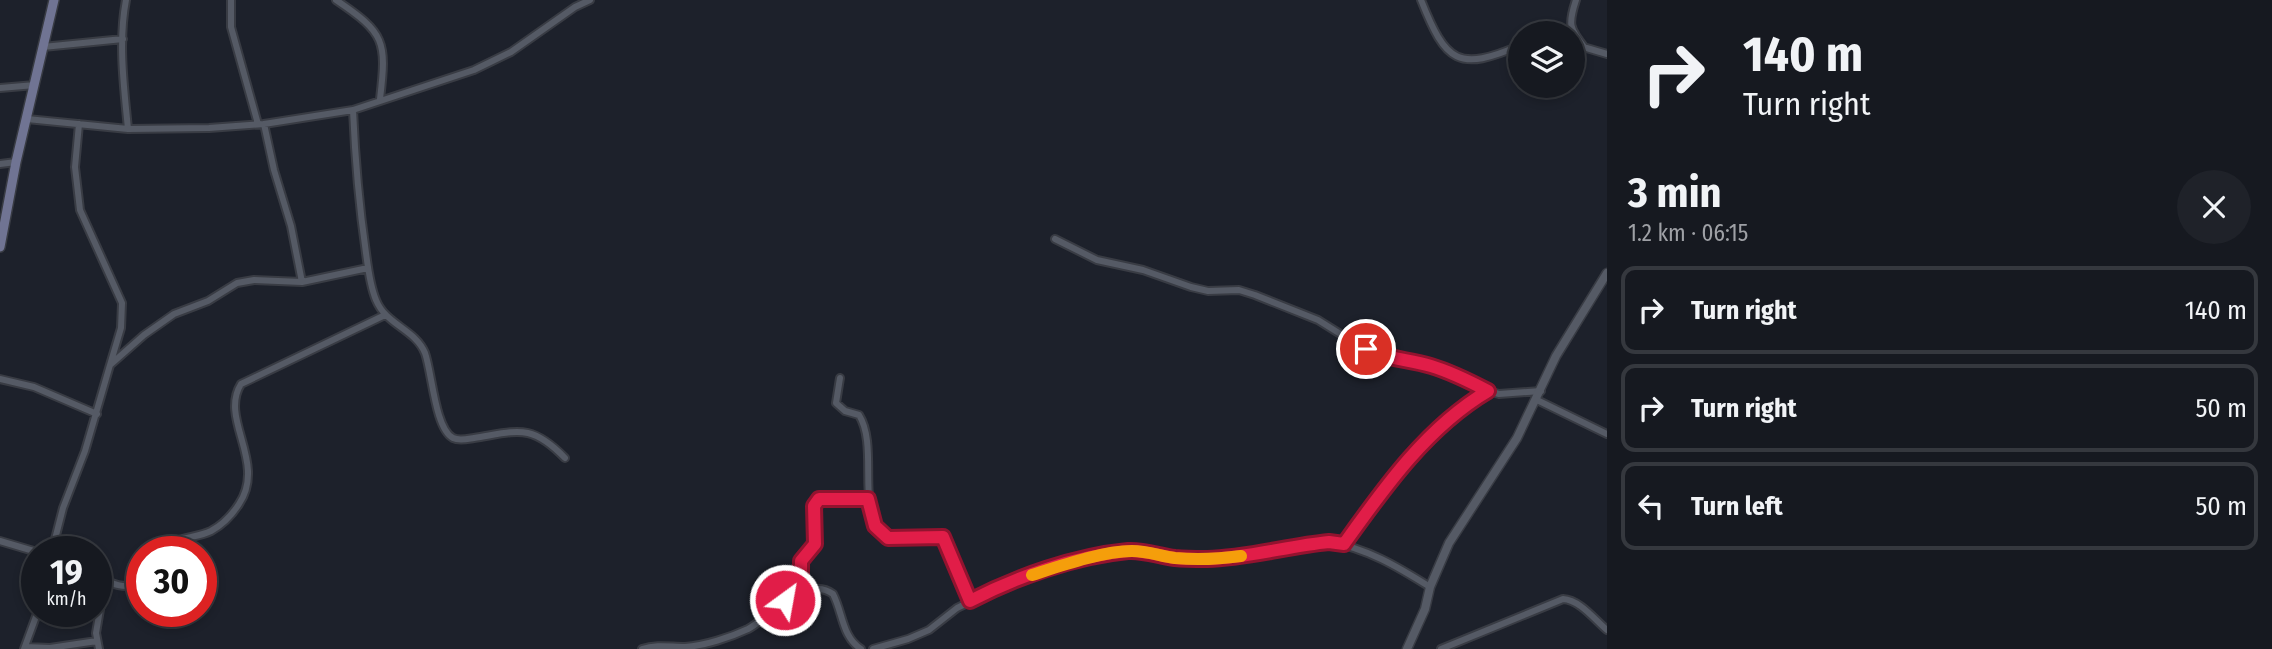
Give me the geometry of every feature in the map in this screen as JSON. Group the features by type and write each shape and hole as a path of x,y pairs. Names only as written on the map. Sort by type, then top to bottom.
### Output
{"main road":[{"path":"0,247 16,162 54,0"}],"street":[{"path":"126,0 123,39 128,129"},
{"path":"231,0 231,27 291,226 302,282"},
{"path":"336,0 370,24 379,39 383,54 380,99"},
{"path":"27,119 128,129 209,128 261,124 353,110 474,70 511,52 575,7 590,0"},
{"path":"1421,0 1448,51 1462,60 1488,58 1508,50"},
{"path":"1570,21 1576,0"},
{"path":"43,47 123,39"},
{"path":"1585,48 1607,54"},
{"path":"0,88 35,85"},
{"path":"353,110 368,268 376,300 386,315 419,341 426,356 445,431 451,438 461,439 533,432 550,442 565,458"},
{"path":"56,536 63,508 97,414 121,328 122,303 80,210 75,167 79,124"},
{"path":"0,164 16,162"},
{"path":"1055,239 1097,260 1143,270 1191,287 1208,291 1239,290 1255,295 1318,320 1384,357 1454,373 1488,391 1499,394 1541,391"},
{"path":"110,365 159,322 208,301 237,283 254,280 302,282 368,268"},
{"path":"1411,647 1438,563 1517,438 1556,356 1607,272"},
{"path":"193,536 212,530 227,520 245,492 248,473 246,451 234,406 234,394 241,384 386,315"},
{"path":"840,378 836,402 845,411 859,415 865,428 869,463 868,499 875,526 888,538 943,537 970,601"},
{"path":"0,379 34,387 97,414"},
{"path":"1344,544 1396,475 1423,445 1468,402 1488,391"},
{"path":"1537,400 1607,435"},
{"path":"642,649 657,645 698,645 740,633 757,624 794,595 803,580 801,561 815,544 815,502 825,499 868,499"},
{"path":"0,541 21,547"},
{"path":"873,649 929,630 957,608 1013,581 1063,565 1128,551 1150,552 1174,558 1207,559 1237,557 1329,542 1344,544 1380,558 1430,587"},
{"path":"794,595 830,590 836,598 844,628 852,643 861,649"},
{"path":"1441,649 1563,599 1579,605 1607,630"},
{"path":"32,627 24,648 50,648 97,641"},
{"path":"99,627 99,649"}],"slow traffic":[{"path":"1032,575 1063,565 1128,551 1150,552 1174,558 1241,556"}],"route":[{"path":"785,600 794,595 803,580 801,561 815,544 814,506 819,499 868,499 875,526 888,538 943,537 970,601 1013,581 1063,565 1128,551 1150,552 1174,558 1207,559 1237,557 1329,542 1344,544 1396,475 1423,445 1468,402 1488,391 1454,373 1412,361 1384,357 1366,349"}]}
